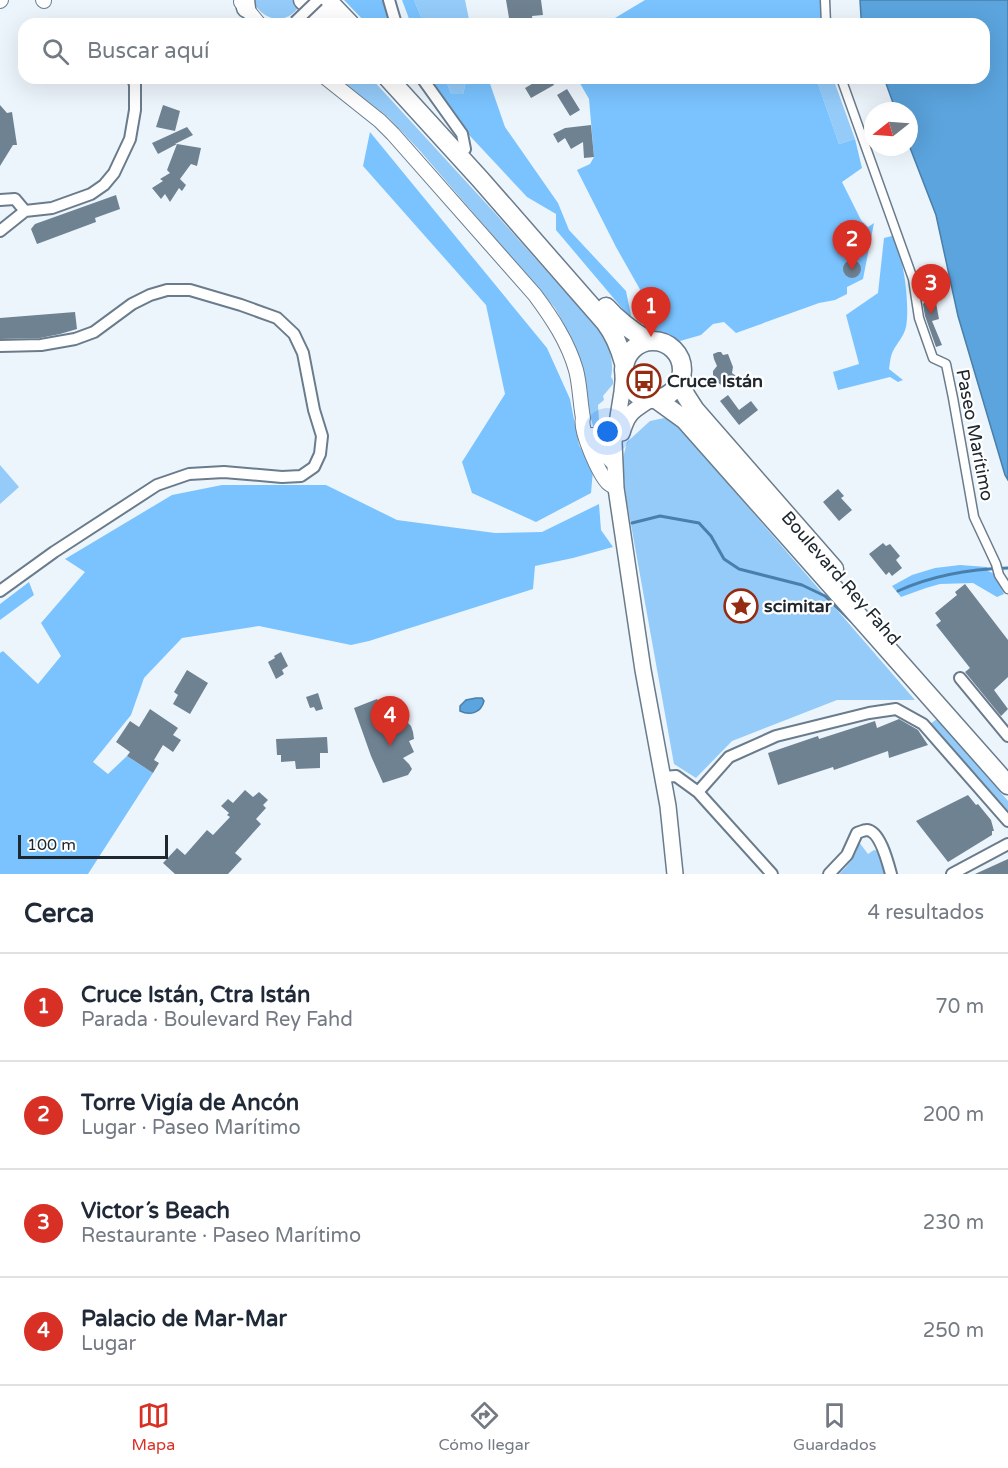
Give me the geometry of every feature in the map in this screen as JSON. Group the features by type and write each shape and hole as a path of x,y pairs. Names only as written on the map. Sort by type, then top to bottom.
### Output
{"main road":[{"path":"303,0 322,18"},
{"path":"317,0 334,18"},
{"path":"327,0 344,18"},
{"path":"393,84 605,322 618,343 624,376 630,387 639,395 653,399"},
{"path":"406,84 553,245 616,319 648,341"},
{"path":"614,453 625,421 630,414 653,399 670,393 679,381 681,362 674,350 662,342 643,342 629,352 624,366 614,453 616,488 643,670 668,806 675,874"},
{"name":"Boulevard Rey Fahd","path":"679,381 695,410 1008,770"},
{"name":"Boulevard Rey Fahd","path":"653,399 685,420 1008,785"}],"street":[{"path":"298,18 317,0"},
{"path":"389,0 394,18"},
{"path":"825,0 826,18"},
{"path":"0,231 25,211 52,208 91,194 104,186 114,173 130,139 135,110 134,84"},
{"path":"334,84 380,121 547,311 558,328 573,361 577,373 583,418 588,423 594,439 606,482 616,488"},
{"path":"426,84 462,134 465,148"},
{"name":"Paseo Marítimo","path":"843,84 913,279 919,318 933,358 946,364 974,517 999,575 1008,589"},
{"path":"0,200 15,199 25,211"},
{"path":"0,346 41,345 75,339 94,332 132,304 150,295 167,290 190,290 277,318 294,334 303,353 314,410 322,436 320,454 314,466 301,476 282,477 224,472 189,474 157,485 54,552 0,591"},
{"path":"597,453 604,447 614,453"},
{"path":"597,453 614,453"},
{"path":"960,678 1008,736"},
{"path":"698,792 729,757 776,736 869,713 896,709 923,724 1008,821"},
{"path":"663,777 676,776 698,792 772,874"},
{"path":"829,874 847,855 857,833 865,830 871,831 877,837 891,874"},
{"path":"957,873 1008,844"}],"shaded area":[{"path":"252,0 292,0 300,6 289,16 283,18 273,18 259,10"},
{"path":"344,0 385,0 390,18 361,18"},
{"path":"402,0 414,0 422,18 409,18"},
{"path":"414,0 465,0 469,18 422,18"},
{"path":"645,0 823,0 822,18 615,18"},
{"path":"860,0 1008,0 1008,480 958,316 936,215 913,156 918,156 918,102 893,102 886,84 990,84 990,18 861,18"},
{"path":"346,84 377,84 606,338 611,358 613,384 603,396 604,400 598,405 599,420 602,421 601,429 606,437 600,439 593,426 580,361 555,308 421,152 388,117"},
{"path":"433,84 447,84 451,94 463,94 466,84 490,84 505,127 558,203 569,230 626,291 632,320 556,230 556,214 527,197 441,105"},
{"path":"447,84 466,84 463,94 451,94"},
{"path":"580,84 818,84 839,144 855,139 862,168 842,182 861,220 868,227 874,223 863,279 847,287 847,294 835,300 819,303 736,333 724,322 713,324 701,335 660,345 643,326 647,313 642,293 577,170 590,164 594,157 589,99"},
{"path":"818,84 835,84 855,139 839,144"},
{"path":"370,132 547,348 570,399 579,445 593,470 591,493 536,522 472,493 462,462 505,394 486,305 363,166"},
{"path":"892,236 903,267 907,318 905,330 892,353 889,369 903,380 898,382 890,377 838,390 833,372 859,364 846,315 878,293 884,238"},
{"path":"664,418 674,422 684,433 915,700 837,700 732,741 696,778 674,764 626,497 622,462 627,442 650,421"},
{"path":"0,465 19,487 0,504"},
{"path":"222,485 326,485 397,520 495,533 542,532 599,504 601,530 613,547 535,566 533,589 351,645 259,626 182,638 144,678 131,715 93,762 108,774 127,756 153,773 88,874 0,874 0,653 3,651 38,684 61,656 41,623 85,572 65,559 172,495"},
{"path":"960,565 987,567 988,571 995,574 1004,594 997,597 973,583 940,584 901,597 892,586 912,575 935,568"},
{"path":"29,582 34,595 0,620 0,604"},
{"path":"482,698 484,701 478,711 471,713 460,711 460,706 466,700"},
{"path":"937,719 1008,801 1008,811 930,724"},
{"path":"859,842 868,854 874,850 878,851 886,874 839,874 852,860"}],"building":[{"path":"506,0 541,0 543,15 532,16 532,18 509,18"},
{"path":"532,84 554,85 531,98 525,88"},
{"path":"567,89 580,110 570,116 557,95"},
{"path":"0,105 7,113 12,112 17,145 13,145 0,166"},
{"path":"163,105 180,111 175,131 156,127"},
{"path":"591,125 594,157 584,158 583,142 571,149 565,138 558,143 553,134 565,128"},
{"path":"187,127 193,135 158,154 152,143"},
{"path":"177,144 201,148 197,166 191,164 180,179 186,185 182,191 179,188 170,202 165,194 161,199 152,188 170,173 167,170"},
{"path":"116,195 120,209 95,218 96,222 37,244 31,229 35,224"},
{"path":"852,260 858,263 861,269 858,275 852,278 846,275 843,269 846,263"},
{"path":"928,299 936,303 939,319 932,321 942,345 936,347 923,304"},
{"path":"75,312 77,329 40,338 0,339 0,318"},
{"path":"718,352 723,355 728,354 733,367 732,373 736,376 724,387 713,375 717,366 713,354"},
{"path":"728,395 739,410 751,401 758,410 739,425 720,401"},
{"path":"838,489 844,496 841,498 852,510 839,521 823,502"},
{"path":"883,543 886,546 890,544 900,556 896,560 902,568 892,576 889,572 886,575 869,554"},
{"path":"965,584 1008,640 1008,677 994,690 1008,709 1001,716 965,672 970,668 936,625 941,621 935,613 957,595 955,592"},
{"path":"281,652 288,666 282,670 284,674 276,679 268,662"},
{"path":"187,670 208,683 190,714 173,704 178,695 174,692"},
{"path":"318,693 323,709 316,711 314,707 310,708 306,697"},
{"path":"377,699 385,712 397,709 400,721 404,719 411,726 414,739 409,741 414,752 403,758 412,769 408,775 383,783 354,708"},
{"path":"150,709 178,728 173,735 181,740 173,752 163,745 154,760 159,763 153,773 127,756 130,752 116,742 130,721 139,727"},
{"path":"899,719 918,730 928,745 889,758 888,751 834,770 833,767 778,785 768,753 818,736 819,739 875,721 877,728"},
{"path":"327,737 328,753 320,753 320,768 296,769 295,761 281,762 281,755 277,755 276,739"},
{"path":"245,790 253,797 259,792 268,800 263,805 266,808 256,819 261,824 235,853 242,859 228,874 175,874 163,863 177,848 185,855 207,830 213,835 230,817 221,806 228,799 233,803"},
{"path":"968,795 991,820 994,831 992,835 948,862 916,821"},
{"path":"1008,859 1008,874 975,874"}],"waterway":[{"path":"632,523 660,516 699,523 711,536 724,559 739,569 802,585 825,596 852,622"},
{"path":"898,591 952,574 1008,568"}],"place":[{"name":"Torre Vigía de Ancón","path":"852,270"},
{"name":"Victor´s Beach","path":"931,314"},
{"name":"Cruce Istán, Ctra Istán","path":"651,337"},
{"name":"Cruce Istán","path":"644,381"},
{"name":"scimitar","path":"741,606"},
{"name":"Palacio de Mar-Mar","path":"390,746"}]}
